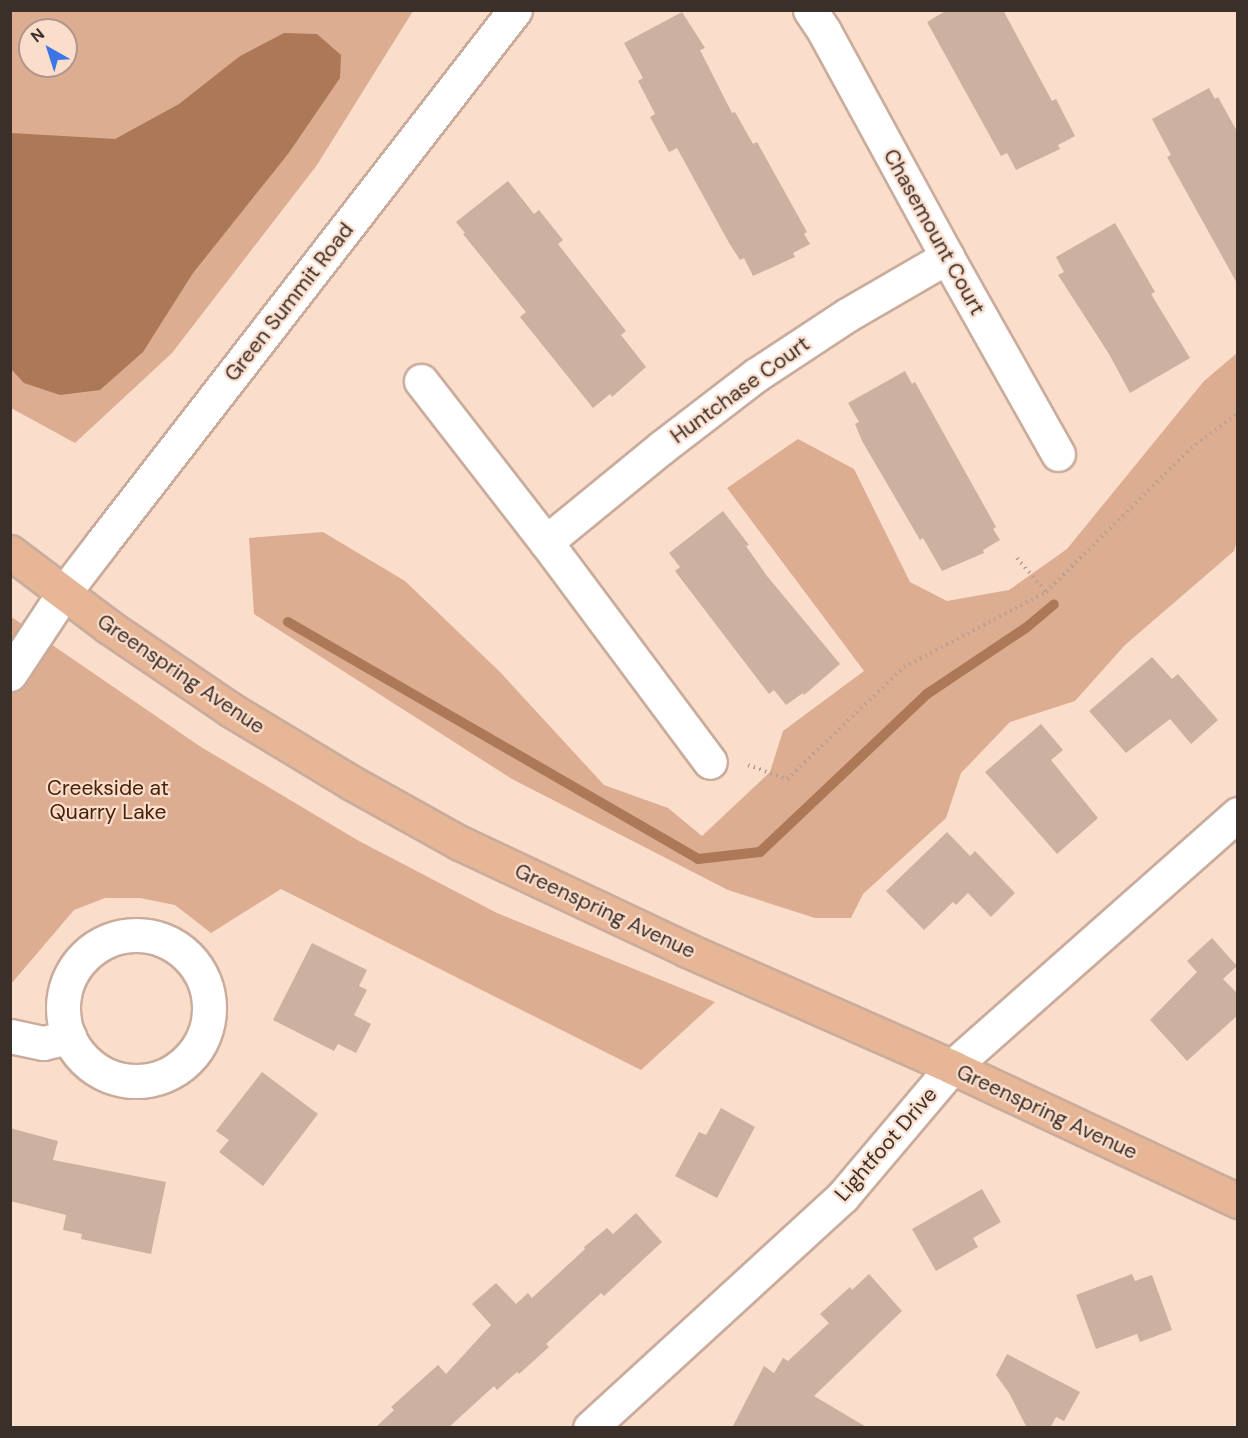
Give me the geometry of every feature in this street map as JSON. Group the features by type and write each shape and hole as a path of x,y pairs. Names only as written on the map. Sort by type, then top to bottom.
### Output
{"main road":[{"name":"Greenspring Avenue","path":"10,552 63,594 231,710 351,783 460,843 687,950 952,1067 1238,1202"}],"street":[{"name":"Green Summit Road","path":"10,674 63,594 515,10"},
{"name":"Chasemount Court","path":"810,10 824,31 947,258 1058,454"},
{"name":"Huntchase Court","path":"546,542 662,447 756,375 847,315 947,258"},
{"path":"421,381 546,542 710,762"},
{"name":"Lightfoot Drive","path":"609,1421 843,1196 952,1067 1238,814"},
{"path":"131,935 153,937 173,945 190,959 202,978 208,996 204,1035 194,1052 164,1075 145,1080 125,1080 107,1075 90,1065 77,1052 69,1037 62,1010 65,988 75,968 90,951 109,940 131,935"},
{"path":"10,1035 42,1043 69,1037"}],"path":[{"path":"748,765 787,779 904,667 1046,592 1191,448 1238,412"},
{"path":"1017,558 1046,592"}],"green space":[{"path":"10,11 413,11 317,165 172,353 75,443 11,408"},
{"path":"1237,353 1238,537 1234,551 1125,645 1075,701 1010,722 961,773 946,818 863,894 851,918 815,918 728,890 512,779 254,614 249,538 323,532 405,581 500,672 604,785 668,808 702,836 770,772 783,731 864,671 727,488 798,439 854,469 910,582 947,601 1009,590 1067,549 1204,381"},
{"name":"Creekside at Quarry Lake","path":"10,616 201,747 359,841 497,913 715,1002 641,1070 281,889 211,933 175,905 140,898 105,898 74,910 11,984"}],"shaded area":[{"path":"284,33 317,34 341,55 340,78 288,154 193,273 143,352 100,390 60,395 24,383 11,369 11,133 115,139 179,104 240,56"}],"building":[{"path":"947,10 1003,10 1052,101 1056,99 1075,136 1058,145 1060,149 1016,170 1007,153 1001,156 927,22"},
{"path":"682,12 705,48 700,50 732,113 735,112 753,144 757,142 807,232 804,234 810,244 793,253 795,257 753,276 744,258 740,260 729,243 677,148 669,152 650,117 655,114 638,81 643,78 624,43"},
{"path":"1209,88 1215,99 1218,97 1238,133 1238,285 1167,157 1171,155 1152,119"},
{"path":"508,181 534,214 539,210 563,240 558,244 626,331 621,335 646,367 612,397 610,394 593,408 520,317 526,312 463,234 465,233 456,222"},
{"path":"1115,223 1155,292 1151,294 1190,358 1130,393 1109,354 1058,275 1064,272 1056,257"},
{"path":"905,371 912,384 915,382 996,527 993,529 1000,540 983,550 984,553 942,571 923,538 920,540 862,441 855,424 859,422 848,403"},
{"path":"723,511 749,545 746,546 767,576 840,664 804,695 803,693 786,705 774,690 769,694 675,571 680,567 669,553"},
{"path":"1152,657 1172,679 1178,674 1218,720 1191,744 1170,719 1126,753 1089,711"},
{"path":"1041,724 1063,750 1051,760 1098,818 1057,854 985,772"},
{"path":"947,832 970,856 975,851 1015,893 991,917 968,893 956,905 953,902 924,930 886,891"},
{"path":"1212,938 1237,966 1223,979 1238,994 1238,1015 1187,1061 1150,1020 1197,972 1187,961"},
{"path":"312,943 367,970 359,986 367,990 354,1015 371,1024 356,1053 338,1044 334,1051 273,1020"},
{"path":"262,1072 318,1114 263,1186 219,1152 229,1140 216,1131"},
{"path":"721,1108 755,1127 717,1198 675,1176 699,1132 706,1135"},
{"path":"10,1128 58,1141 53,1160 166,1182 151,1254 81,1239 82,1234 63,1230 66,1215 10,1201"},
{"path":"982,1189 1001,1222 973,1238 978,1247 936,1271 912,1229"},
{"path":"636,1213 662,1242 604,1296 601,1293 546,1344 549,1347 519,1374 517,1372 497,1390 494,1386 448,1428 375,1428 394,1410 391,1407 438,1365 446,1374 491,1325 472,1304 496,1283 516,1304 528,1293 532,1298 585,1249 584,1247 607,1228 613,1234"},
{"path":"869,1274 902,1311 814,1396 868,1428 732,1428 764,1366 774,1373 783,1358 788,1361 829,1323 820,1314 850,1287 852,1290"},
{"path":"1132,1274 1135,1281 1152,1275 1172,1330 1140,1342 1137,1334 1096,1349 1076,1295"},
{"path":"1007,1354 1080,1392 1064,1421 1056,1417 1050,1428 1027,1428 1009,1393 996,1375"}],"waterway":[{"path":"288,622 698,859 760,852 927,694 1027,627 1054,604"}]}
